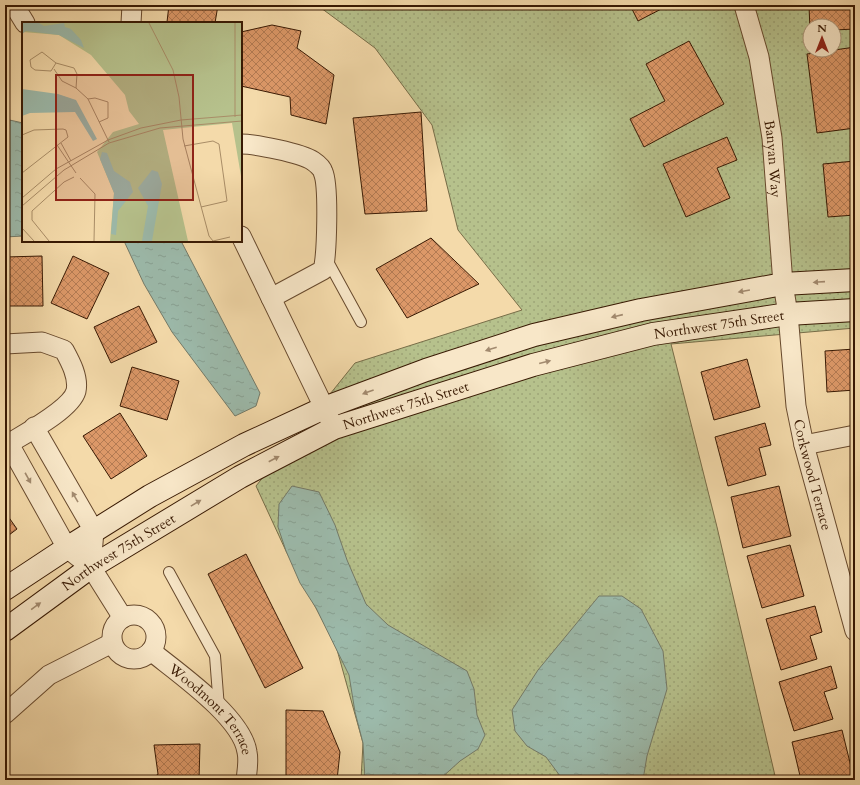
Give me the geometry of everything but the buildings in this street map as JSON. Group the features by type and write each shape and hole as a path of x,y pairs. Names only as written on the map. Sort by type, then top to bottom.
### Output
{"street":[{"path":"14,5 25,22"},
{"path":"131,22 132,5"},
{"name":"Banyan Way","path":"744,5 758,57 772,138 782,284 788,314"},
{"path":"242,144 301,155 314,161 323,172 326,186 326,258 323,270 271,298"},
{"path":"242,238 334,428"},
{"name":"Northwest 75th Street","path":"5,589 94,530 150,496 237,449 324,408 426,370 534,335 641,310 782,284 855,280"},
{"name":"Northwest 75th Street","path":"5,630 91,567 240,477 334,428 526,367 653,334 788,314 855,310"},
{"name":"Corkwood Terrace","path":"788,314 796,406 804,446 855,631"},
{"path":"5,344 42,342 64,350 74,367 76,391 64,409 7,445 67,548 91,567 123,618"},
{"path":"34,427 94,530 91,567"},
{"path":"804,446 855,435"},
{"path":"138,616 150,623 156,637 151,651 139,658 133,659 120,654 112,643 113,629 123,618 138,616"},
{"path":"5,714 49,675 112,643"},
{"name":"Woodmont Terrace","path":"151,651 219,708 239,730 248,752 246,780"}],"lane":[{"path":"326,258 361,322"},
{"path":"168,572 215,656 219,708"}],"green space":[{"path":"317,5 855,5 855,328 671,344 717,527 776,780 361,780 363,743 336,646 286,551 256,486 355,363 522,310 458,230 432,125 375,48"}],"water":[{"path":"5,119 22,123 22,236 5,237"},
{"path":"124,242 182,242 260,393 256,406 235,416 172,332 144,284"},
{"path":"292,486 319,492 335,525 347,560 366,604 388,625 467,671 474,689 477,715 485,735 478,749 460,761 439,780 365,780 363,743 355,712 349,675 316,608 300,583 286,551 278,527 279,504"},
{"path":"599,596 622,596 641,609 663,651 667,689 647,756 643,780 563,780 546,757 527,746 515,731 512,710 538,670"}]}
